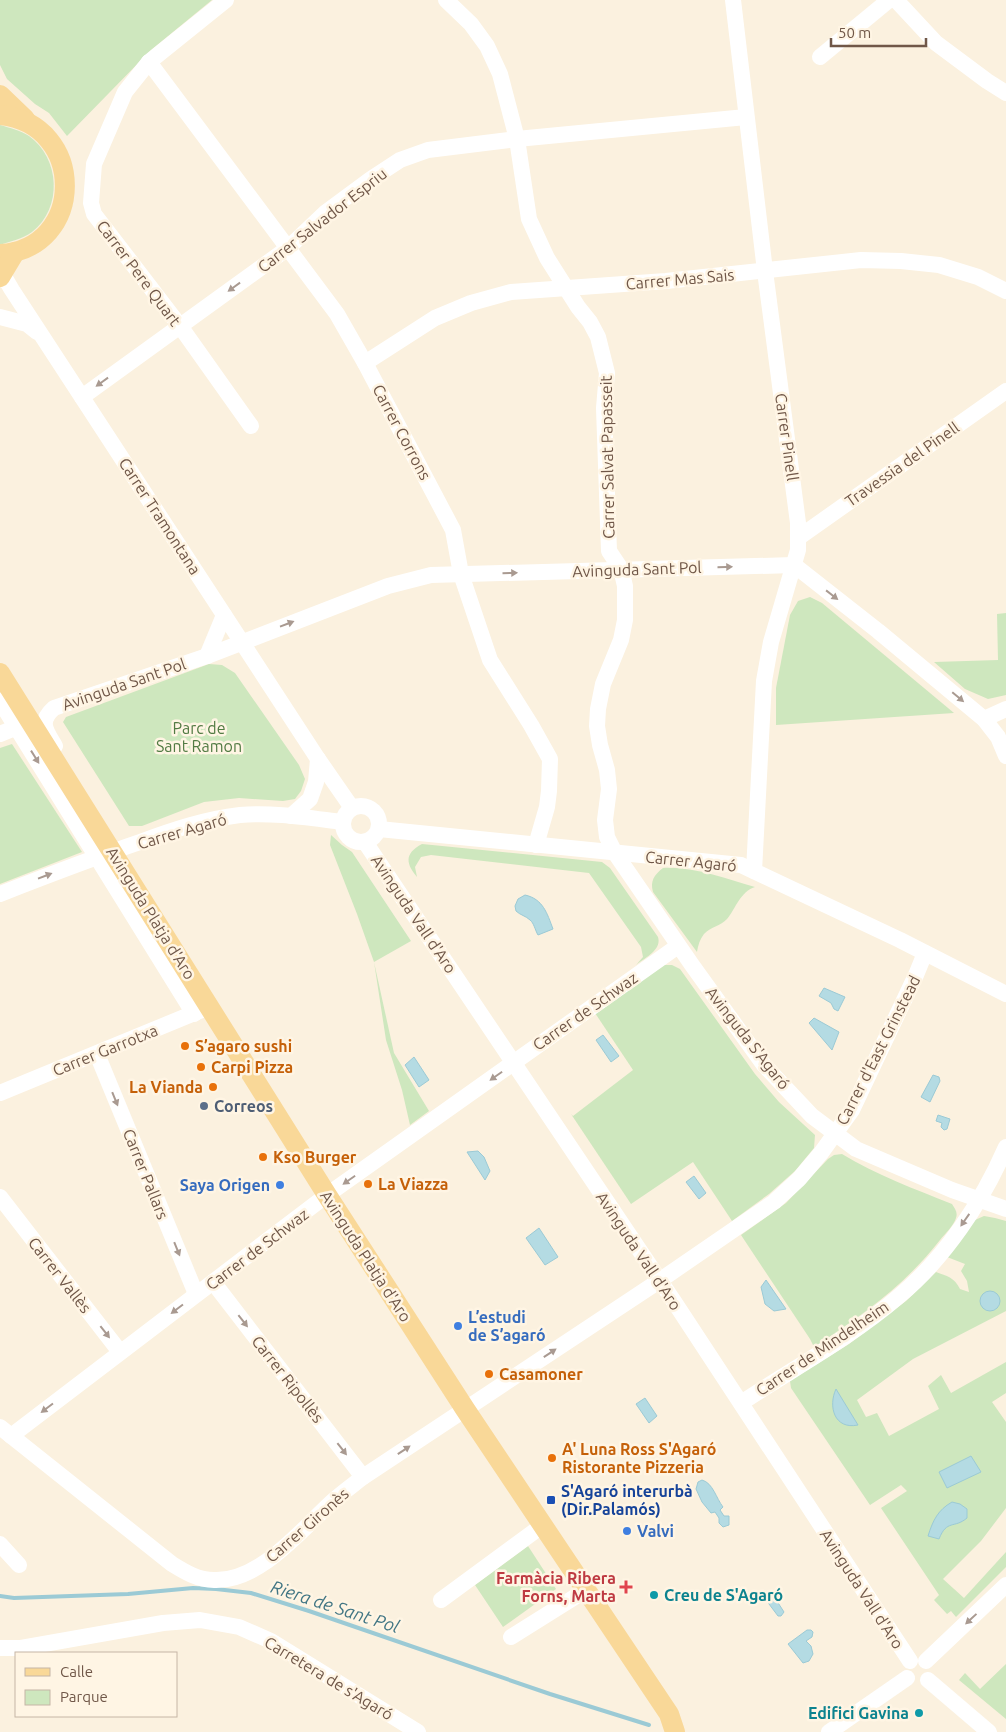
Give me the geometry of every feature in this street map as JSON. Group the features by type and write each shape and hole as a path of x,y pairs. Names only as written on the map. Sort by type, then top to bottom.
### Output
{"main road":[{"path":"0,95 30,124 48,138 60,156 64,170 65,193 62,207 51,227 35,242 4,264"},
{"path":"0,115 14,117 30,124"},
{"name":"Avinguda Platja d'Aro","path":"0,673 79,800 104,854 202,1010 327,1195 672,1723 689,1732"}],"street":[{"name":"Carrer Pere Quart","path":"226,0 149,62 125,92 94,164 91,203 94,214 180,326 251,426"},
{"name":"Carrer Salvat Papasseit","path":"446,0 471,24 487,46 500,74 517,139 529,219 547,258 598,337 607,373 604,408 609,550 621,569 625,586 626,620 604,684 598,709 597,726 607,770 609,789 605,820 607,837 615,853"},
{"name":"Carrer Pinell","path":"733,0 765,270 798,523 798,550 771,642 764,680 754,871"},
{"path":"820,57 889,0"},
{"path":"896,0 936,44 1006,93"},
{"name":"Carrer Corrons","path":"149,62 337,314 453,530 461,574 490,660 550,759 550,791 536,845"},
{"name":"Carrer Salvador Espriu","path":"82,397 288,248 325,213 400,160 428,150 517,139 746,117"},
{"name":"Carrer Mas Sais","path":"365,363 435,318 471,303 511,292 666,281 861,260 901,261 940,265 978,277 1006,291"},
{"name":"Carrer Tramontana","path":"4,264 43,337 318,759 352,808"},
{"path":"1,318 27,324 43,337"},
{"name":"Travessia del Pinell","path":"798,538 1006,390"},
{"path":"794,565 878,631 984,719 998,737 1006,756"},
{"name":"Avinguda Sant Pol","path":"79,800 76,781 46,730 45,720 54,708 207,656 241,641 388,586 431,575 794,565"},
{"name":"Avinguda Sant Pol","path":"207,656 224,615"},
{"path":"0,701 104,854"},
{"path":"984,719 1006,709"},
{"path":"0,734 17,727"},
{"path":"291,816 310,799 316,782 318,759"},
{"path":"363,806 373,810 378,816 379,829 375,836 365,842 358,843 347,837 343,830 342,822 347,812 352,808 363,806"},
{"name":"Carrer Agaró","path":"0,894 104,854 214,818 242,815 291,816 342,822"},
{"name":"Carrer Agaró","path":"379,829 741,865 1006,994"},
{"name":"Avinguda Vall d'Aro","path":"365,842 741,1403 915,1667"},
{"name":"Avinguda S'Agaró","path":"615,853 678,946 764,1065 812,1116 856,1149 952,1190 1006,1209"},
{"name":"Carrer de Schwaz","path":"5,1431 120,1352 327,1195 678,946"},
{"name":"Carrer d'East Grinstead","path":"466,1409 774,1202 799,1179 836,1134 852,1110 925,953"},
{"name":"Carrer Garrotxa","path":"0,1093 202,1010"},
{"name":"Carrer Pallars","path":"97,1054 196,1294"},
{"name":"Carrer de Mindelheim","path":"741,1403 847,1336 899,1297 933,1264 979,1200 992,1178 1006,1147"},
{"name":"Carrer Vallès","path":"0,1197 120,1352"},
{"name":"Carrer Ripollès","path":"213,1282 363,1477"},
{"name":"Carrer Gironès","path":"5,1431 172,1564 192,1576 215,1580 237,1577 260,1566 278,1553 334,1499 363,1477 466,1409"},
{"path":"442,1600 543,1525"},
{"path":"0,1544 19,1564"},
{"path":"829,1732 915,1667 1006,1585"},
{"path":"511,1637 586,1590"},
{"name":"Carretera de s'Agaró","path":"0,1648 22,1648 163,1623 200,1620 239,1627 271,1641 418,1732"},
{"path":"915,1667 930,1666 931,1671 928,1680 989,1732"}],"green space":[{"path":"0,0 212,0 151,50 67,136 49,113 35,104 7,79 0,65"},
{"path":"0,125 26,134 39,145 47,157 54,183 53,197 49,210 42,222 32,232 0,245"},
{"path":"810,597 822,603 954,713 776,725 776,688 790,615 798,601"},
{"path":"1006,613 1006,695 988,699 965,689 934,662 998,660 997,614"},
{"name":"Parc de Sant Ramon","path":"209,664 222,665 235,673 299,765 305,779 301,791 295,799 283,801 239,798 204,802 142,826 129,826 63,722 66,717"},
{"path":"12,744 82,852 0,884 0,748"},
{"path":"331,835 352,852 411,941 374,962 330,845"},
{"path":"422,844 602,862 610,868 658,937 658,946 636,965 643,957 641,947 589,873 431,855 421,857 415,867 417,877 410,867 409,859 412,851"},
{"path":"663,868 698,871 755,887 742,896 725,921 704,934 699,942 697,952 653,892 654,878"},
{"path":"374,962 394,1053 429,1111 410,1125 402,1090 386,1040"},
{"path":"664,965 672,965 680,969 755,1074 779,1102 815,1135 814,1148 795,1171 769,1194 732,1221 693,1162 631,1204 571,1114 573,1116 633,1070 595,1013"},
{"path":"842,1154 882,1175 952,1204 957,1216 926,1256 897,1286 866,1311 814,1347 741,1235 786,1203 828,1159 834,1155"},
{"path":"984,1216 1006,1221 1006,1311 913,1359 857,1400 866,1417 877,1413 889,1436 939,1409 928,1386 941,1375 951,1393 1006,1362 1006,1393 992,1402 1006,1422 1006,1508 981,1541 943,1579 964,1598 1006,1552 1006,1567 956,1617 951,1611 947,1614 934,1600 939,1595 881,1508 907,1491 901,1485 870,1505 791,1388 790,1381 849,1344 906,1301 936,1272 950,1277 960,1289 969,1292 967,1281 961,1271 965,1264 947,1257 975,1220"},
{"path":"528,1546 556,1589 503,1627 475,1585"},
{"path":"1006,1664 1006,1719 959,1680 965,1673 980,1689"}],"water":[{"path":"525,895 540,903 553,929 538,935 531,921 516,911 515,906 518,899"},
{"path":"824,988 845,997 838,1011 834,1009 831,1003 819,996"},
{"path":"814,1018 839,1032 832,1050 809,1023"},
{"path":"603,1035 619,1056 611,1062 596,1040"},
{"path":"414,1057 429,1080 419,1087 405,1065"},
{"path":"933,1075 939,1077 940,1081 930,1102 921,1097"},
{"path":"938,1115 950,1119 947,1129 944,1130 941,1127 942,1123 936,1121"},
{"path":"478,1151 484,1157 490,1171 485,1180 467,1152"},
{"path":"694,1176 706,1193 699,1199 686,1182"},
{"path":"539,1228 558,1257 545,1265 526,1238"},
{"path":"766,1280 786,1309 774,1311 765,1304 761,1287"},
{"path":"990,1291 997,1294 1000,1301 997,1308 990,1311 983,1308 980,1301 983,1294"},
{"path":"836,1389 858,1425 850,1426 838,1420 833,1409"},
{"path":"645,1398 657,1416 649,1423 636,1404"},
{"path":"971,1456 981,1472 947,1488 939,1472"},
{"path":"702,1480 709,1484 714,1491 723,1507 720,1510 724,1516 729,1516 729,1525 723,1527 719,1523 719,1518 715,1512 711,1513 702,1502 696,1489 698,1482"},
{"path":"952,1502 960,1504 967,1509 967,1518 948,1526 939,1539 928,1536 937,1516 943,1508"},
{"path":"773,1595 784,1612 781,1616 778,1616 766,1600"},
{"path":"807,1630 813,1632 812,1637 806,1641 811,1646 813,1654 809,1661 803,1663 788,1644"}],"waterway":[{"name":"Riera de Sant Pol","path":"0,1596 14,1598 128,1594 193,1588 251,1593 309,1611 550,1694 649,1725"}],"place":[{"name":"S’agaro sushi","path":"185,1046"},
{"name":"Carpi Pizza","path":"201,1067"},
{"name":"La Vianda","path":"213,1087"},
{"name":"Correos","path":"204,1106"},
{"name":"Kso Burger","path":"263,1157"},
{"name":"La Viazza","path":"368,1184"},
{"name":"Saya Origen","path":"280,1185"},
{"name":"L’estudi de S’agaró","path":"458,1326"},
{"name":"Casamoner","path":"489,1374"},
{"name":"A' Luna Ross S'Agaró Ristorante Pizzeria","path":"552,1458"},
{"name":"S'Agaró interurbà (Dir.Palamós)","path":"551,1500"},
{"name":"Valvi","path":"627,1531"},
{"name":"Farmàcia Ribera Forns, Marta","path":"626,1587"},
{"name":"Creu de S'Agaró","path":"654,1595"},
{"name":"Edifici Gavina","path":"919,1713"}]}
